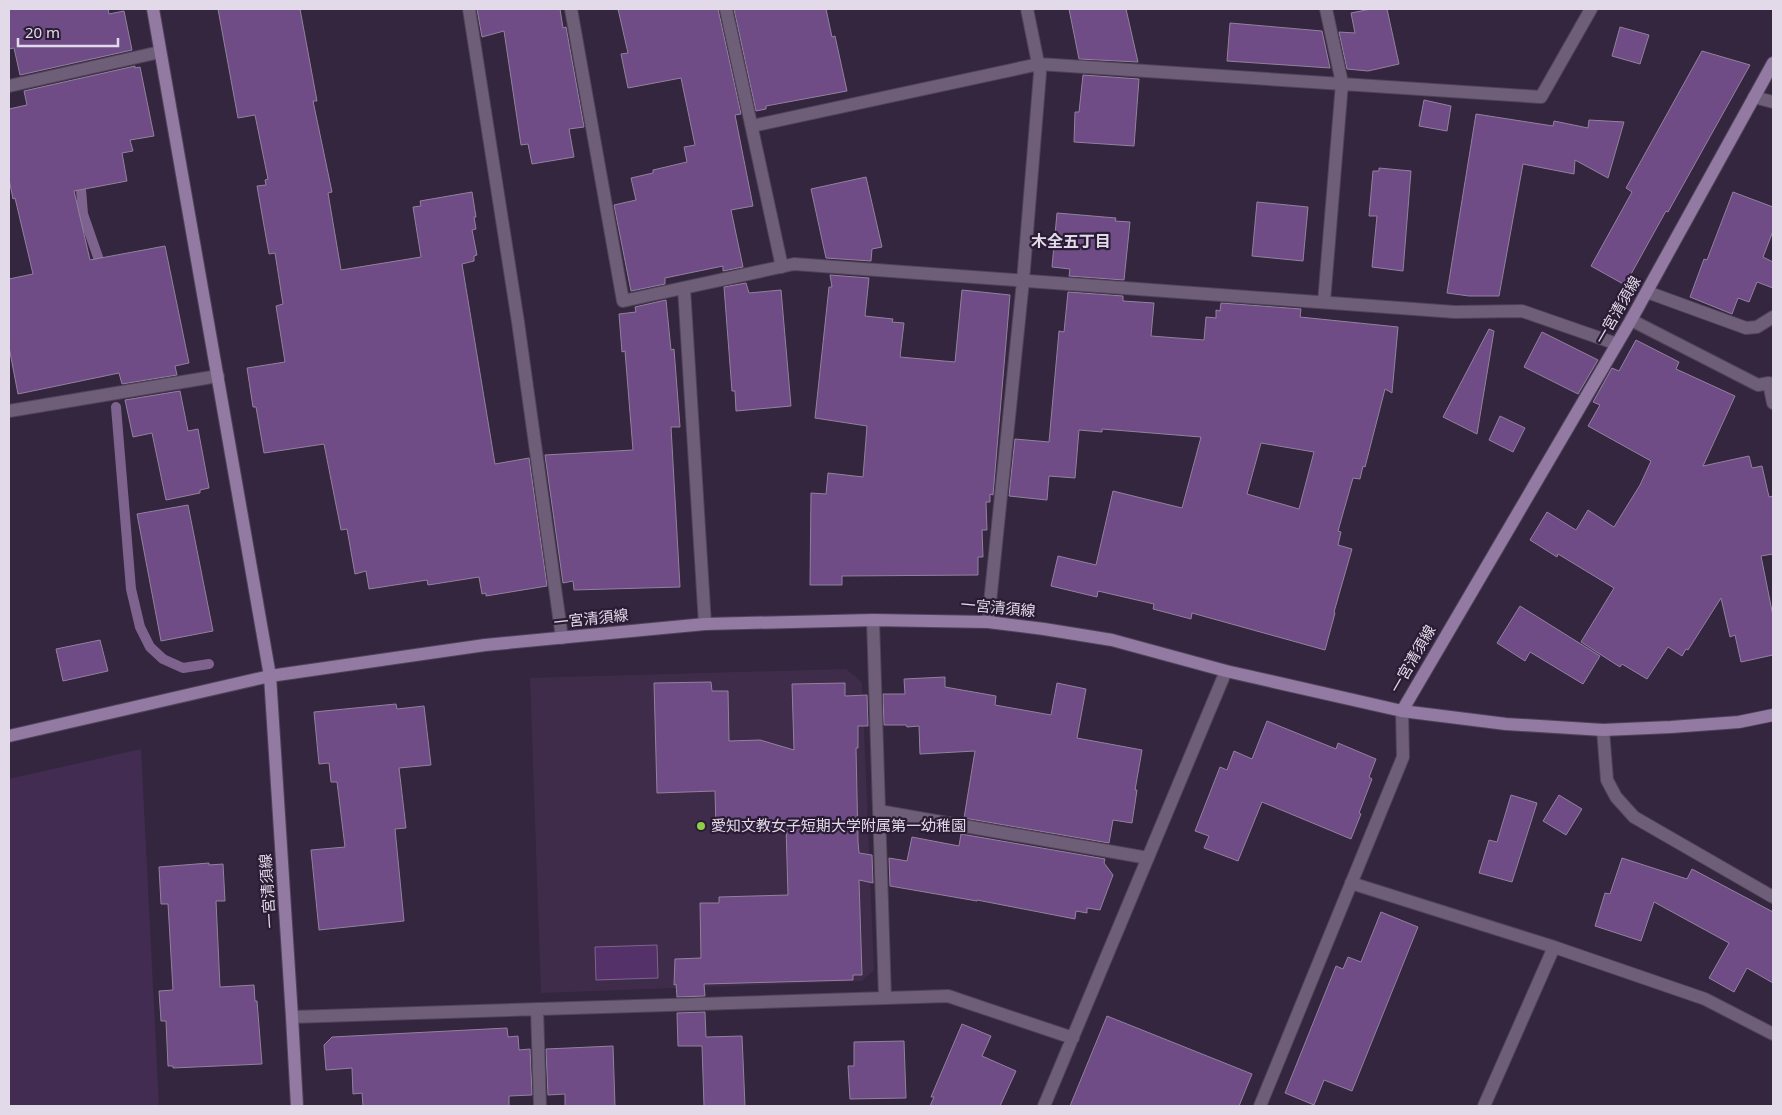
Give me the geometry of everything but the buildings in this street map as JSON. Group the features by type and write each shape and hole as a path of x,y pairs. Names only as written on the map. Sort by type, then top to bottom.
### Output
{"main road":[{"path":"9,736 270,676 153,9"},
{"name":"一宮清須線","path":"296,1106 270,676 485,645 705,624 873,620 988,622 1112,640 1226,671 1402,711 1631,320 1773,63"},
{"path":"1402,711 1506,724 1603,730 1720,723 1773,716"}],"street":[{"path":"469,9 518,322 562,638"},
{"path":"571,9 623,301 794,264 1455,312 1522,311 1617,344"},
{"path":"726,9 782,267"},
{"path":"988,622 1024,281 1040,74 1027,9"},
{"path":"1324,302 1342,83 1326,9"},
{"path":"752,126 1039,64 1541,96 1591,9"},
{"path":"9,86 160,52"},
{"path":"1754,97 1773,102"},
{"path":"684,288 705,624"},
{"path":"1647,292 1746,328 1758,327 1773,317"},
{"path":"1631,320 1758,385 1771,382 1773,403"},
{"path":"9,411 218,376"},
{"path":"873,620 885,998"},
{"path":"1044,1106 1226,671"},
{"path":"1260,1106 1403,757 1402,711"},
{"path":"1603,730 1607,780 1616,798 1634,817 1773,897"},
{"path":"879,811 1148,858"},
{"path":"1352,883 1554,947 1706,999 1773,1034"},
{"path":"1484,1106 1554,947"},
{"path":"292,1017 948,996 1073,1038"},
{"path":"537,1009 540,1106"}],"shaded area":[{"name":"愛知文教女子短期大学附属第一幼稚園","path":"846,669 862,682 874,970 862,981 541,993 530,678"},
{"path":"141,749 159,1106 9,1106 9,779"},
{"path":"657,945 658,978 596,980 595,947"}],"waterway":[{"path":"80,177 83,214 99,260 101,272"},
{"path":"116,407 131,589 140,627 150,647 163,659 183,668 209,664"}],"place":[{"name":"愛知文教女子短期大学附属第一幼稚園","path":"701,826"}],"district":[{"name":"木全五丁目","path":"1071,241"}]}
